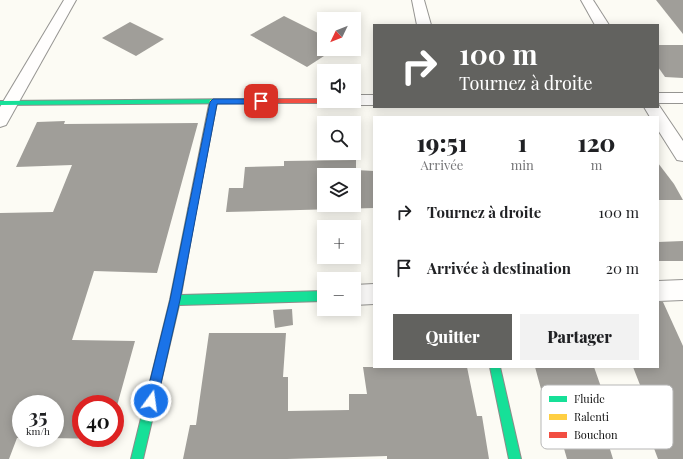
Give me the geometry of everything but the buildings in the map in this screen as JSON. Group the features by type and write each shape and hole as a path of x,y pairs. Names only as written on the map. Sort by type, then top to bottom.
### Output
{"street":[{"path":"0,121 6,103 70,0"},
{"path":"418,0 424,24"},
{"path":"587,0 601,24"},
{"path":"659,98 683,98"},
{"path":"361,100 373,100"},
{"path":"6,103 317,101"},
{"path":"137,459 175,300 213,102"},
{"path":"659,118 683,156"},
{"path":"659,291 683,290"},
{"path":"361,295 373,294"},
{"path":"175,300 317,296"},
{"path":"495,368 515,459"}],"traffic: fast":[{"path":"0,103 256,101"},
{"path":"137,459 175,300 192,210"},
{"path":"175,300 317,296"},
{"path":"495,368 515,459"}],"traffic: slow":[{"path":"192,210 213,102"}],"traffic: jam":[{"path":"256,101 317,101"}],"route":[{"path":"151,401 175,300 213,102 261,101"}]}
